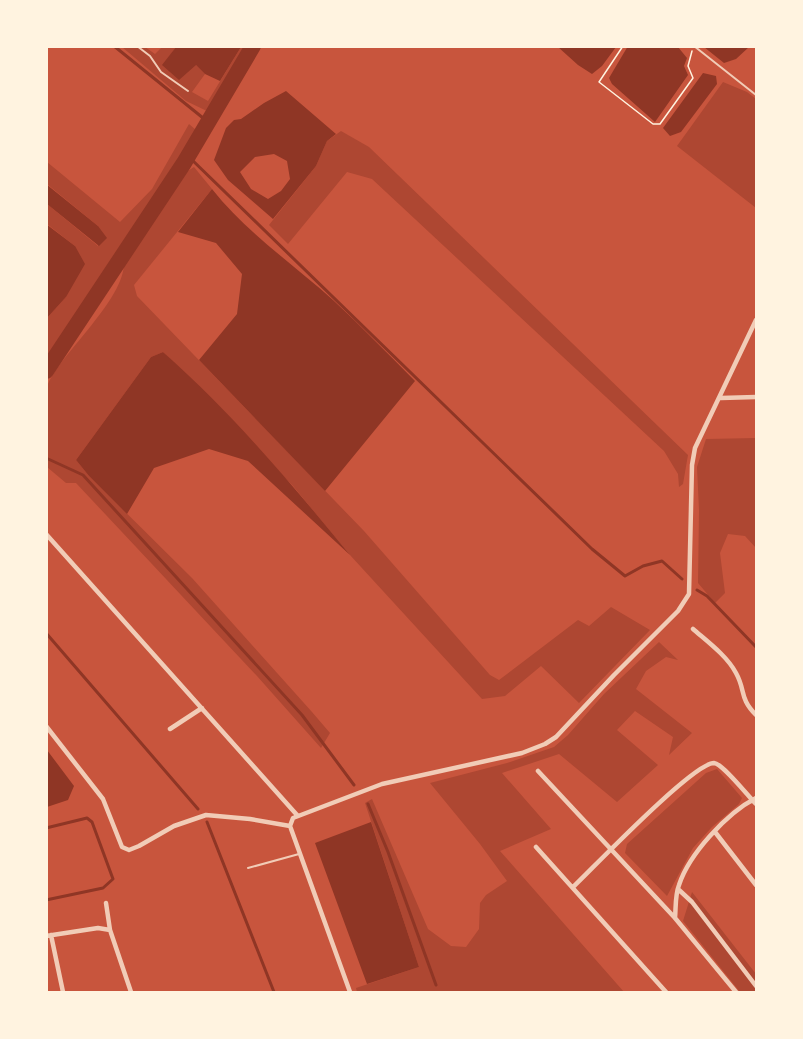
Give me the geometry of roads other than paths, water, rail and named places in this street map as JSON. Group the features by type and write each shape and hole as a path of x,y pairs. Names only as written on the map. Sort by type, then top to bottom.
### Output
{"street":[{"path":"350,993 299,854 290,826 293,818 382,784 522,753 545,744 556,737 686,601 689,594 692,465 695,448 721,398 756,320"},
{"path":"721,398 756,397"},
{"path":"46,534 297,815"},
{"path":"693,629 736,672 743,699 756,715"},
{"path":"170,729 201,708"},
{"path":"46,726 103,799 122,847 129,850 174,826 206,815 290,826"},
{"path":"573,887 683,782 708,764 713,763 722,767 755,801 715,832 689,864 678,889 675,918"},
{"path":"538,771 675,918 736,993"},
{"path":"715,832 756,885"},
{"path":"536,847 666,993"},
{"path":"678,889 692,902 756,986"},
{"path":"106,903 110,930 131,993"},
{"path":"63,993 49,936 98,928 110,930"}],"lane":[{"path":"137,46 150,56 161,72 188,92"},
{"path":"694,46 756,95"},
{"path":"248,868 299,854"}],"waterway":[{"path":"114,46 208,122"},
{"path":"46,371 184,163 253,46"},
{"path":"188,156 592,549 625,576 643,566 662,561 682,579"},
{"path":"46,458 83,475 302,715 354,785"},
{"path":"697,590 707,596 756,647"},
{"path":"46,633 198,809"},
{"path":"368,804 388,852 436,985"},
{"path":"46,828 87,818 92,822 113,879 103,888 46,900"},
{"path":"207,822 274,992"}]}
